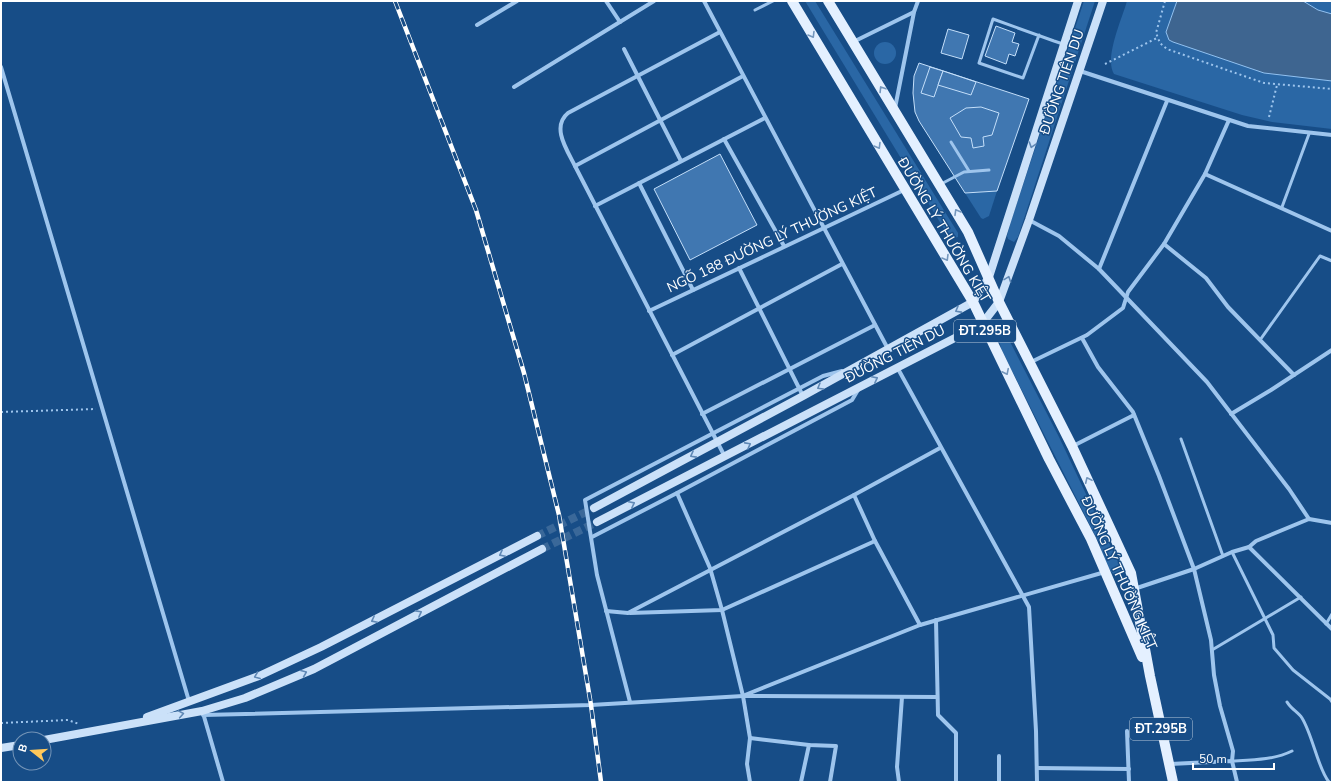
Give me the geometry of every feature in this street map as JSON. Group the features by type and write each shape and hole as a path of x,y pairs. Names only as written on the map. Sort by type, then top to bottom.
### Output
{"main road":[{"name":"ĐƯỜNG LÝ THƯỜNG KIỆT","path":"792,1 904,190 973,302 982,324 1049,459 1091,539 1150,676"},
{"name":"ĐƯỜNG LÝ THƯỜNG KIỆT","path":"828,1 968,232 1000,302 1072,446 1131,573 1150,676 1173,782"},
{"name":"ĐƯỜNG TIÊN DU","path":"594,508 717,442 801,392 850,370 973,302 989,277 1078,1"},
{"name":"ĐƯỜNG TIÊN DU","path":"597,522 982,324 1000,302 1103,1"},
{"path":"129,724 259,676 321,648 537,536"},
{"path":"52,738 129,724 203,713 245,698 314,669 542,549"},
{"path":"1,748 12,746"}],"street":[{"path":"476,25 517,1"},
{"path":"606,1 620,22"},
{"path":"514,87 654,1"},
{"path":"704,1 888,350"},
{"path":"894,108 914,12 918,1"},
{"path":"853,42 914,12"},
{"path":"720,32 562,118 560,127 563,141 575,166 725,457"},
{"path":"624,49 681,161"},
{"path":"1,67 189,701"},
{"path":"1079,71 1167,101 1248,126 1309,134 1332,135"},
{"path":"575,166 743,76"},
{"path":"1099,269 1167,101"},
{"path":"595,206 765,118"},
{"path":"1031,362 1082,338 1123,308 1128,292 1164,244 1205,174 1229,120"},
{"path":"724,139 784,246"},
{"path":"1205,174 1282,207 1332,231"},
{"path":"639,183 693,290"},
{"name":"NGÕ 188 ĐƯỜNG LÝ THƯỜNG KIỆT","path":"649,311 823,227 904,190"},
{"path":"1029,220 1059,236 1099,269 1126,299 1207,382 1309,519"},
{"path":"1164,244 1206,278 1228,307 1294,375"},
{"path":"672,355 842,264"},
{"path":"630,702 606,611 585,500 713,433 801,392 739,268"},
{"path":"702,414 875,325"},
{"path":"1082,338 1098,367 1134,415 1159,476 1194,570 1212,650 1214,676 1232,751 1232,761 1237,782"},
{"path":"1231,414 1332,350"},
{"path":"897,367 940,448 1029,607 1037,782"},
{"path":"592,537 677,494 852,400 859,387"},
{"path":"1072,446 1134,415"},
{"path":"628,613 710,568 940,448"},
{"path":"677,494 710,568 722,610 743,696 750,738 747,764 750,782"},
{"path":"854,494 875,541 920,625"},
{"path":"1134,589 1194,570 1232,552 1249,547 1256,541 1309,519 1332,523"},
{"path":"606,611 628,613 722,610 875,541"},
{"path":"1249,547 1332,629"},
{"path":"743,696 920,625 1105,572"},
{"path":"936,620 938,715 956,733 956,782"},
{"path":"223,782 203,713 591,705 743,696 937,697"},
{"path":"899,782 897,767 902,697"},
{"path":"1127,731 1129,782"},
{"path":"750,738 808,746 836,746 830,782"},
{"path":"801,782 808,746"},
{"path":"999,756 999,782"},
{"path":"1168,764 1232,761"},
{"path":"1037,768 1129,769"}],"lane":[{"path":"755,10 773,1"},
{"path":"1039,35 1023,78 979,63 993,19 1039,35 1064,45"},
{"path":"1282,207 1309,134"},
{"path":"951,142 969,171"},
{"path":"940,184 969,171 989,170"},
{"path":"1260,340 1320,256 1332,261"},
{"path":"1181,439 1223,556"},
{"path":"1232,552 1273,635 1274,648 1293,670 1332,702"},
{"path":"1212,650 1265,617 1301,598"},
{"path":"1326,624 1332,614"},
{"path":"1287,702 1290,708 1301,716 1313,741 1325,777 1329,782"},
{"path":"1232,761 1270,758 1284,755 1292,751"}],"path":[{"path":"1165,1 1157,25 1156,34 1160,44 1167,49 1264,83 1332,89"},
{"path":"1105,64 1158,38"},
{"path":"1269,117 1277,85"},
{"path":"1,412 102,408"},
{"path":"1,722 68,720 84,725"}],"shaded area":[{"path":"805,1 815,1 958,233 958,237 951,239 949,237"},
{"path":"1084,1 1095,1 1018,237 1014,242 1008,239 1007,236 1011,221"},
{"path":"1127,1 1332,1 1332,129 1272,122 1242,115 1114,74 1111,67 1112,49"},
{"path":"1177,1 1303,1 1318,10 1332,14 1332,81 1264,73 1169,40 1166,32"},
{"path":"885,42 893,45 896,53 893,61 885,64 877,61 874,53 877,45"},
{"path":"997,191 989,216 983,219 965,193"},
{"path":"999,331 1006,334 1059,437 1120,566 1118,576 1108,567 1099,543 1002,351 997,334"}],"building":[{"path":"996,26 1015,33 1012,42 1019,44 1015,56 1009,54 1006,64 985,56"},
{"path":"948,29 969,35 962,59 941,53"},
{"path":"919,63 1029,99 997,191 965,193 919,121 915,112 913,93 914,76"},
{"path":"930,67 943,71 934,97 921,93"},
{"path":"943,71 976,82 971,95 938,85"},
{"path":"981,107 999,113 992,135 983,137 984,146 973,148 971,138 961,137 950,118 966,108"},
{"path":"720,154 757,225 690,260 654,189"}],"tunnel":[{"path":"537,536 594,508"},
{"path":"542,549 597,522"}],"railway":[{"path":"395,1 476,210 524,373 559,515 591,705 601,782"}]}
